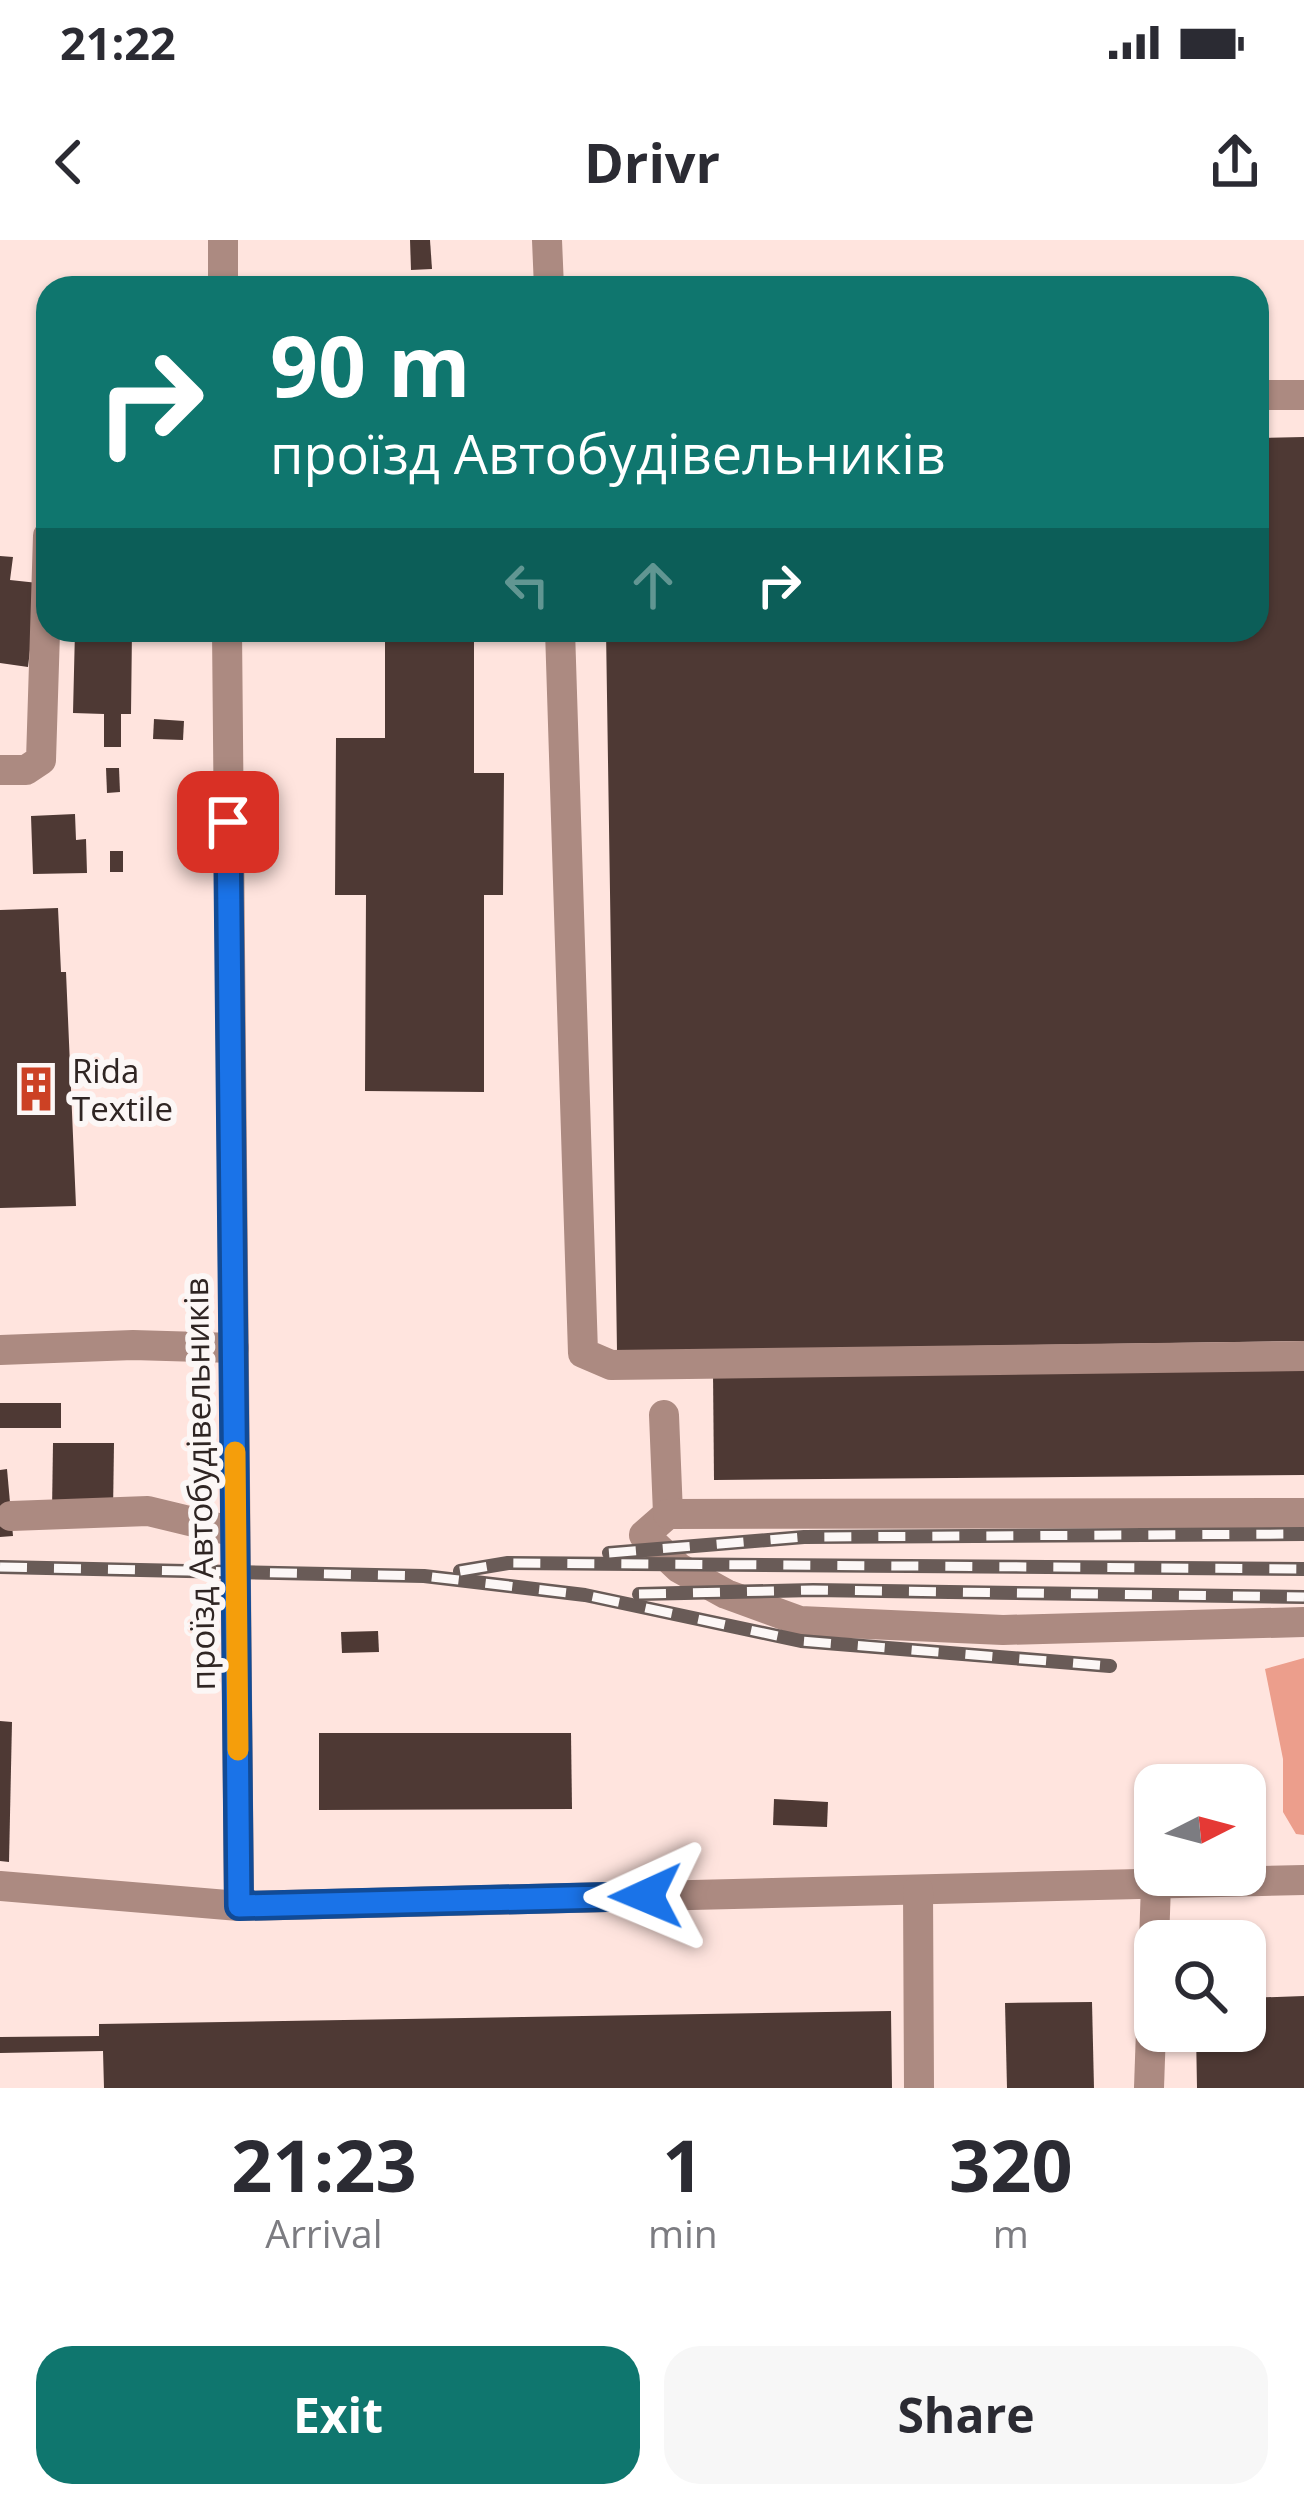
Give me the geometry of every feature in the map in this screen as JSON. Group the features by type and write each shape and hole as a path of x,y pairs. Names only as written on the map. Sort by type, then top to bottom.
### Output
{"street":[{"path":"223,240 223,276"},
{"path":"547,240 548,276"},
{"path":"1269,395 1304,395"},
{"path":"0,770 26,770 40,760 44,642"},
{"name":"проїзд Автобудівельників","path":"226,642 239,1906"},
{"path":"560,642 583,1353 611,1365 1304,1356"},
{"path":"0,1350 133,1345 234,1348"},
{"path":"664,1414 668,1514"},
{"path":"11,1516 148,1511 235,1532"},
{"path":"1304,1513 668,1514 644,1535 680,1568 726,1594 800,1622 1003,1630 1304,1622"},
{"path":"1266,1881 1304,1880"},
{"path":"0,1886 239,1906 1134,1885"},
{"path":"918,1890 920,2088"},
{"path":"1149,2088 1156,1896"}],"shaded area":[{"path":"1304,1658 1304,1835 1296,1834 1283,1812 1283,1759 1265,1669"}],"building":[{"path":"410,240 430,240 432,269 411,270"},
{"path":"1304,437 1304,1341 617,1351 606,642 1269,642 1269,438"},
{"path":"0,556 13,557 10,580 36,583 36,600 28,667 0,663"},
{"path":"75,642 132,642 131,714 121,714 121,747 104,747 104,714 73,713"},
{"path":"385,642 474,642 474,773 504,773 503,895 484,895 484,1092 365,1091 366,895 335,895 336,738 385,738"},
{"path":"154,719 184,721 183,740 153,739"},
{"path":"106,768 119,768 120,792 107,793"},
{"path":"75,814 76,840 86,839 87,873 33,874 31,816"},
{"path":"110,851 123,851 123,872 110,872"},
{"name":"Rida Textile","path":"58,908 61,972 66,972 76,1206 0,1208 0,910"},
{"path":"1304,1367 1304,1475 714,1480 713,1372"},
{"path":"0,1403 61,1403 61,1428 0,1428"},
{"path":"53,1443 114,1443 113,1512 52,1511"},
{"path":"7,1469 13,1536 0,1537 0,1470"},
{"path":"378,1631 379,1652 342,1653 341,1632"},
{"path":"0,1721 12,1722 9,1862 0,1861"},
{"path":"319,1733 571,1733 572,1809 319,1810"},
{"path":"774,1799 828,1802 827,1827 773,1825"},
{"path":"1304,1996 1304,2088 1197,2088 1196,2052 1266,2052 1266,1997"},
{"path":"1092,2002 1094,2088 1007,2088 1005,2003"},
{"path":"891,2011 892,2088 104,2088 103,2051 0,2053 0,2037 99,2036 99,2024"}],"railway":[{"path":"609,1553 804,1537 1304,1534"},
{"path":"460,1571 508,1563 1304,1569"},
{"path":"0,1567 424,1576 585,1595 801,1641 1110,1666"},
{"path":"639,1594 813,1590 1304,1597"}],"slow traffic":[{"path":"235,1452 238,1750"}],"place":[{"name":"Rida Textile","path":"36,1089"}],"route":[{"path":"228,822 239,1906 646,1896"}]}
